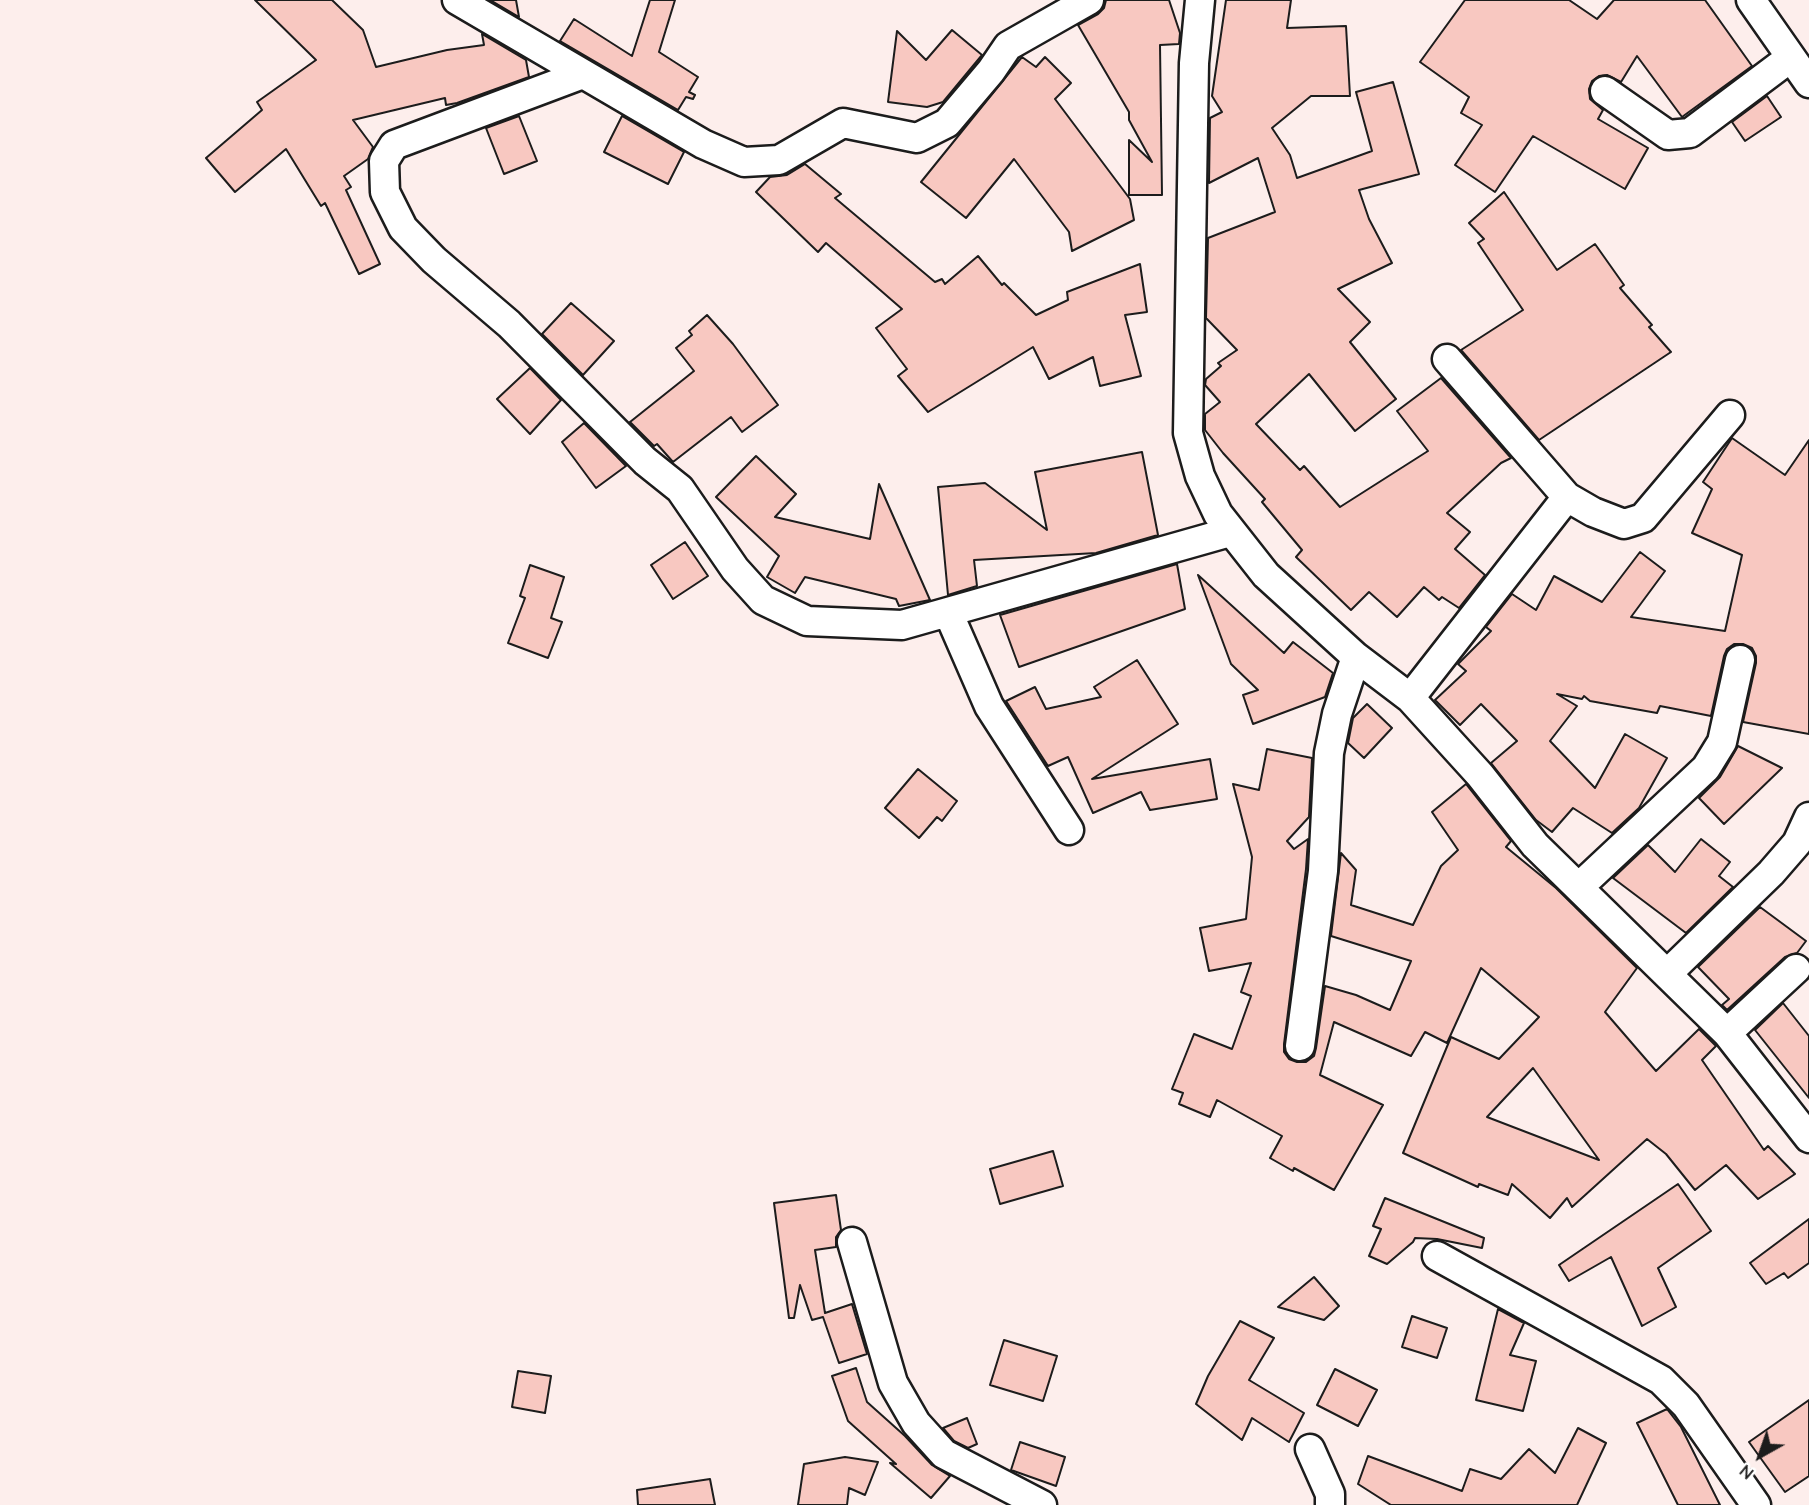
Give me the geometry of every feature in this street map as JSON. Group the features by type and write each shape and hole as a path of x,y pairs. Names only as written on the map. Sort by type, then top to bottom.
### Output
{"street":[{"path":"457,0 703,144 744,162 779,160 843,123 917,138 947,123 991,71 1008,46 1089,0"},
{"path":"1200,0 1194,62 1188,433 1200,476 1218,514 1266,575 1356,657 1410,698 1480,775 1535,845 1727,1033 1809,1138"},
{"path":"1751,0 1809,83"},
{"path":"1605,91 1668,135 1690,134 1790,58"},
{"path":"583,74 394,145 384,161 385,192 403,228 434,260 509,324 645,461 680,489 735,569 763,600 807,621 902,625 1230,532"},
{"path":"1447,359 1567,497 1593,512 1624,524 1643,518 1730,415"},
{"path":"1410,698 1567,497"},
{"path":"948,612 989,706 1069,830"},
{"path":"1300,1045 1323,872 1329,753 1337,714 1356,657"},
{"path":"1579,887 1706,768 1721,741 1740,660"},
{"path":"1668,974 1771,873 1797,843 1809,817"},
{"path":"1727,1033 1796,969"},
{"path":"852,1242 894,1383 916,1423 944,1454 1042,1505"},
{"path":"1437,1256 1661,1380 1686,1405 1756,1505"},
{"path":"1310,1449 1330,1494 1331,1505"}],"building":[{"path":"255,0 332,0 363,30 376,67 447,50 484,45 482,34 526,60 529,77 457,103 446,105 445,98 353,120 373,147 368,159 344,176 351,187 346,190 380,264 359,274 325,203 321,206 286,149 235,192 206,158 262,110 257,102 316,60"},
{"path":"490,0 516,0 519,17"},
{"path":"650,0 675,0 659,52 698,77 689,92 695,95 693,99 686,97 678,110 560,41 574,19 632,56"},
{"path":"1106,0 1169,0 1180,33 1179,44 1160,45 1162,195 1129,195 1129,140 1152,162 1129,120 1129,112 1078,25 1098,14 1104,8"},
{"path":"1226,0 1291,0 1287,28 1346,26 1350,96 1311,96 1272,128 1290,155 1297,178 1372,151 1356,92 1393,82 1419,174 1359,190 1369,219 1392,263 1338,289 1370,322 1350,342 1396,399 1355,431 1309,374 1256,424 1300,470 1304,466 1340,507 1428,451 1397,411 1441,378 1511,458 1501,463 1447,513 1470,532 1455,549 1485,575 1459,608 1442,597 1439,600 1424,587 1397,617 1369,592 1351,610 1296,557 1302,550 1262,502 1265,499 1205,430 1205,414 1220,402 1205,385 1206,379 1221,366 1218,363 1237,350 1206,318 1208,238 1275,212 1258,158 1209,183 1210,118 1222,112 1212,96"},
{"path":"1465,0 1569,0 1597,19 1614,0 1705,0 1752,66 1682,117 1637,56 1621,82 1607,75 1599,76 1592,81 1589,89 1590,99 1603,110 1598,119 1648,148 1625,189 1533,136 1495,192 1455,165 1482,125 1461,113 1469,97 1420,62"},
{"path":"952,30 982,55 943,102 927,107 888,102 897,31 926,60"},
{"path":"1022,57 1036,67 1045,57 1071,83 1055,99 1130,199 1134,220 1072,251 1069,232 1014,159 966,218 921,182"},
{"path":"1767,96 1781,117 1745,141 1732,122"},
{"path":"519,116 537,161 504,174 486,128"},
{"path":"622,116 684,152 668,184 604,152"},
{"path":"805,164 841,194 835,198 935,282 942,279 945,284 978,256 1002,285 1004,283 1036,315 1068,300 1067,292 1140,264 1147,312 1125,315 1141,376 1100,386 1093,357 1049,379 1033,347 928,412 898,376 907,369 876,328 902,309 826,243 818,252 756,192 770,177 787,175"},
{"path":"1504,192 1557,270 1595,244 1624,285 1620,288 1671,352 1539,440 1461,350 1523,310 1478,243 1484,239 1469,223"},
{"path":"571,303 614,341 583,375 542,334"},
{"path":"707,315 733,344 778,405 742,432 731,417 673,462 657,444 654,446 630,422 694,371 676,348 692,335 689,331"},
{"path":"530,368 561,400 530,434 497,399"},
{"path":"584,423 626,466 596,488 562,442"},
{"path":"1732,438 1785,475 1809,440 1809,734 1743,722 1756,656 1752,648 1743,644 1734,644 1727,649 1711,716 1660,706 1657,713 1590,701 1584,696 1582,699 1557,694 1577,706 1550,741 1595,788 1625,734 1667,758 1639,808 1612,833 1573,808 1552,832 1536,820 1491,763 1517,741 1481,704 1460,725 1435,700 1466,671 1458,664 1491,631 1486,627 1512,594 1536,610 1554,576 1602,602 1640,552 1665,571 1631,617 1725,631 1742,555 1692,533 1712,489 1703,482"},
{"path":"1142,452 1158,535 1096,553 974,560 977,586 948,595 938,487 985,483 1047,530 1035,472"},
{"path":"756,456 796,494 775,517 870,539 879,484 930,600 899,606 896,599 805,577 795,593 767,577 779,556 716,497"},
{"path":"685,542 708,576 673,599 651,565"},
{"path":"1177,564 1185,609 1019,667 1000,615"},
{"path":"530,565 564,577 551,618 562,622 548,658 508,643 525,598 520,596"},
{"path":"1198,575 1284,653 1293,642 1333,673 1325,697 1253,724 1243,695 1258,690 1231,664"},
{"path":"1137,660 1178,724 1092,779 1210,759 1217,799 1150,810 1141,792 1093,813 1068,757 1048,766 1006,701 1035,687 1046,709 1101,697 1094,687"},
{"path":"1367,704 1392,728 1364,758 1348,743 1353,718"},
{"path":"1738,746 1782,768 1724,824 1699,798 1720,777"},
{"path":"1267,749 1312,758 1309,817 1287,841 1294,849 1308,839 1284,1044 1284,1052 1289,1059 1306,1062 1314,1056 1325,986 1356,995 1390,1010 1411,961 1331,936 1341,853 1356,870 1351,905 1413,925 1441,866 1458,850 1432,812 1466,784 1511,841 1506,847 1556,888 1637,968 1605,1012 1656,1071 1699,1029 1716,1046 1702,1060 1764,1150 1768,1146 1795,1174 1758,1199 1726,1165 1695,1190 1666,1154 1647,1139 1572,1207 1567,1198 1550,1218 1512,1184 1508,1195 1479,1184 1478,1187 1403,1153 1451,1037 1499,1059 1539,1017 1481,968 1447,1043 1425,1032 1411,1056 1334,1022 1320,1075 1383,1105 1334,1190 1270,1158 1282,1136 1217,1100 1210,1117 1179,1104 1183,1093 1172,1089 1194,1034 1232,1049 1251,996 1241,992 1251,963 1209,971 1200,928 1246,919 1252,857 1233,784 1259,790","holes":["1533,1068 1599,1160 1487,1117"]},
{"path":"918,769 957,801 942,821 937,817 919,838 885,808"},
{"path":"1701,839 1730,862 1719,876 1733,887 1686,933 1613,878 1648,845 1675,872"},
{"path":"1760,907 1806,941 1797,953 1785,957 1727,1010 1722,1005 1729,999 1698,967"},
{"path":"1783,1003 1809,1036 1809,1098 1755,1030"},
{"path":"1053,1151 1063,1186 1000,1204 990,1169"},
{"path":"1678,1184 1711,1231 1658,1268 1676,1307 1642,1326 1611,1257 1569,1281 1559,1265"},
{"path":"836,1195 841,1230 836,1237 836,1247 815,1250 825,1313 852,1304 867,1354 839,1363 823,1317 812,1320 800,1285 794,1318 789,1318 774,1203"},
{"path":"1385,1198 1484,1238 1482,1248 1437,1239 1415,1238 1387,1264 1369,1256 1381,1229 1373,1226"},
{"path":"1809,1219 1809,1263 1788,1278 1784,1273 1766,1284 1750,1263"},
{"path":"1314,1277 1339,1306 1324,1320 1278,1307"},
{"path":"1498,1309 1524,1323 1510,1355 1536,1361 1523,1411 1476,1400"},
{"path":"1412,1316 1447,1328 1437,1358 1402,1347"},
{"path":"1240,1321 1274,1338 1249,1380 1304,1413 1289,1442 1252,1418 1242,1440 1196,1404 1208,1376"},
{"path":"1004,1340 1057,1356 1043,1401 990,1385"},
{"path":"856,1368 867,1402 932,1465 950,1476 931,1498 890,1463 896,1464 848,1421 832,1376"},
{"path":"1335,1369 1377,1390 1358,1426 1317,1405"},
{"path":"518,1371 551,1376 545,1413 512,1407"},
{"path":"1809,1400 1809,1476 1785,1492 1749,1442"},
{"path":"1667,1409 1681,1427 1720,1505 1678,1505 1637,1423"},
{"path":"967,1418 977,1444 968,1448 954,1441 943,1428"},
{"path":"1578,1428 1606,1443 1577,1505 1391,1505 1358,1484 1368,1456 1462,1491 1470,1469 1501,1479 1529,1449 1555,1473"},
{"path":"1020,1442 1065,1457 1056,1486 1011,1470"},
{"path":"845,1457 878,1462 865,1495 849,1488 847,1505 798,1505 804,1464"},
{"path":"710,1479 715,1505 638,1505 637,1490"}]}
